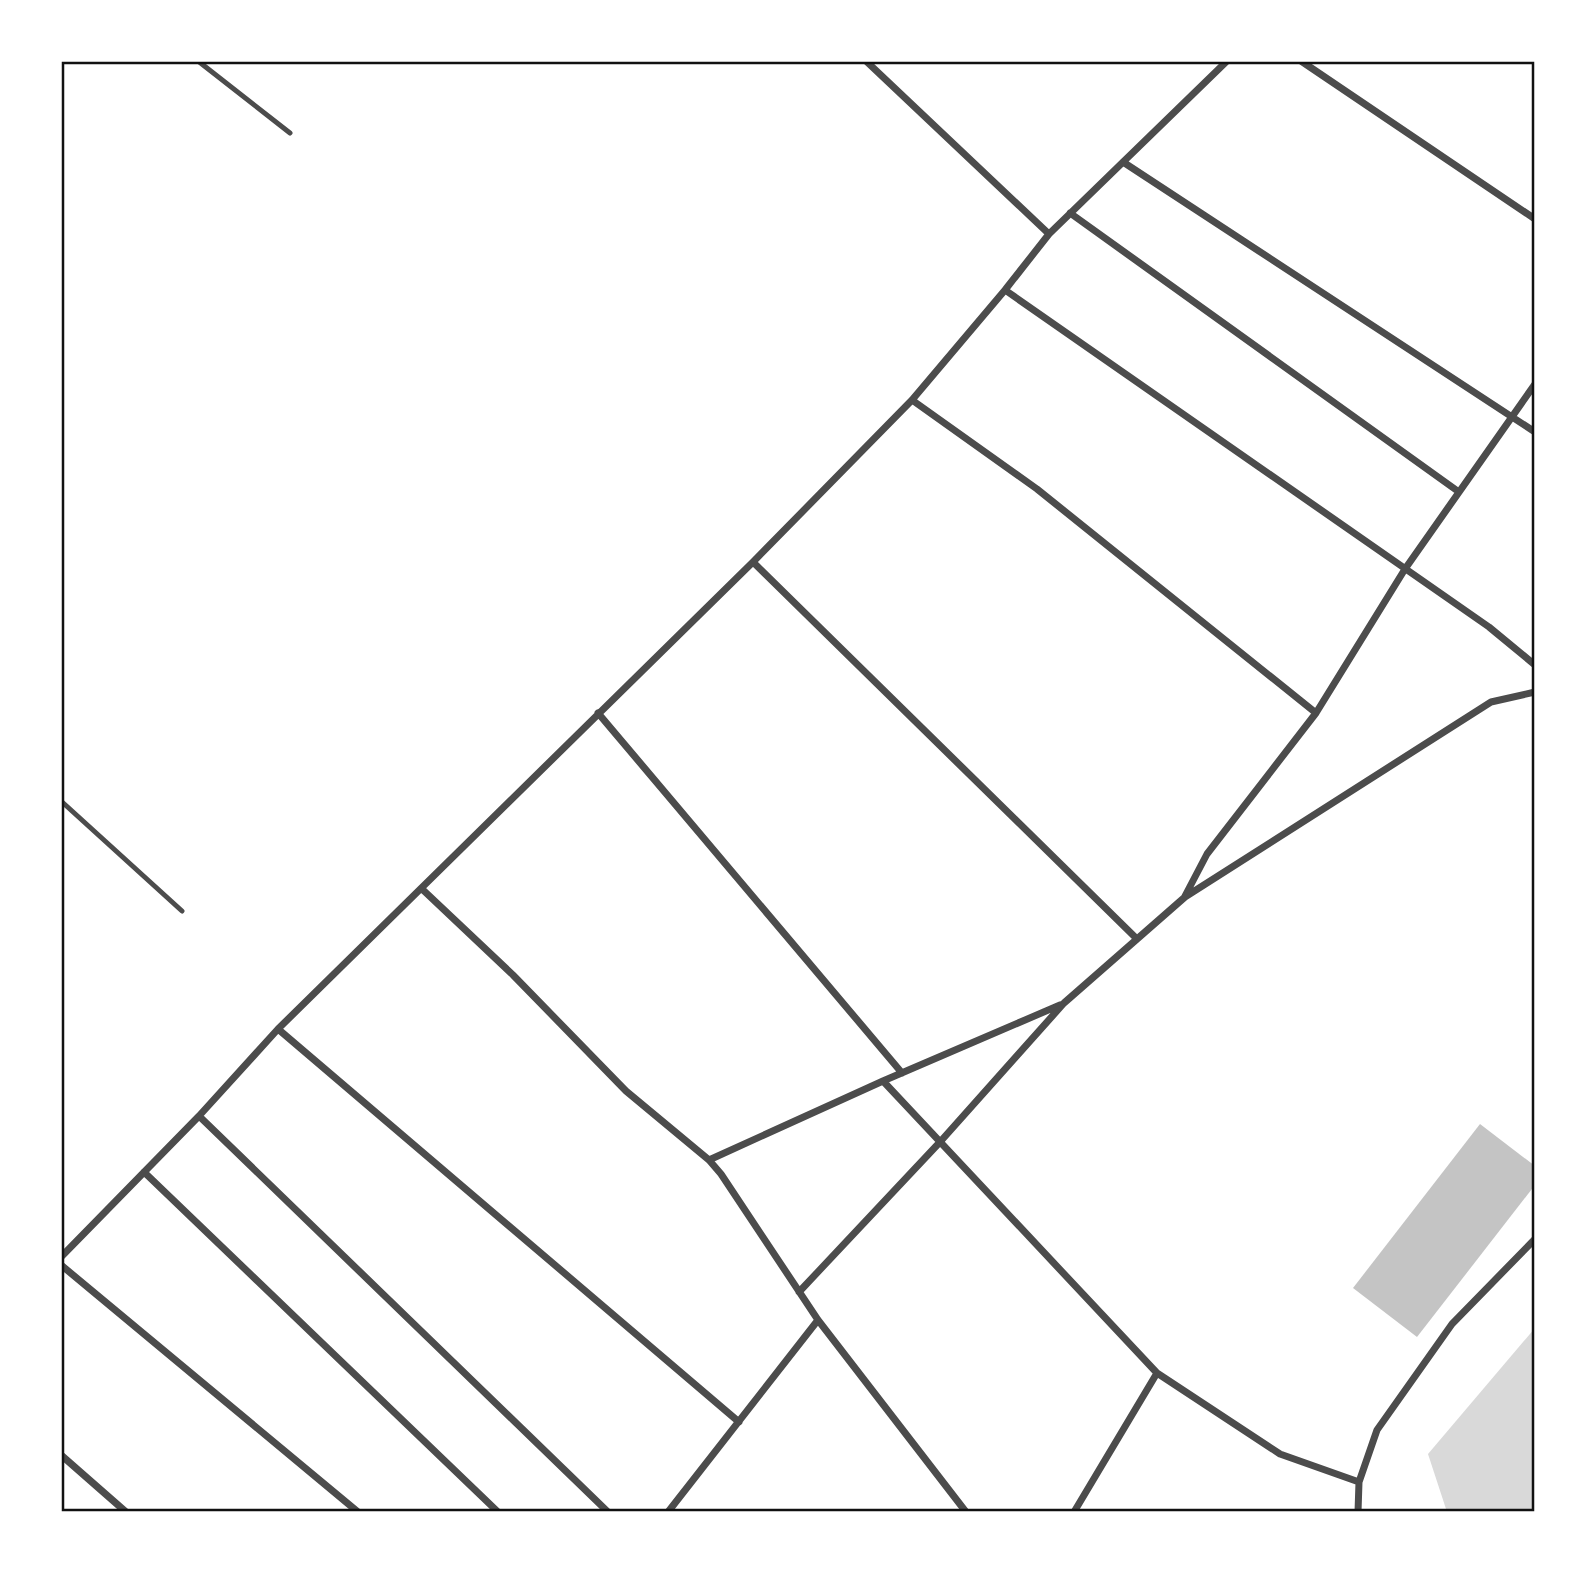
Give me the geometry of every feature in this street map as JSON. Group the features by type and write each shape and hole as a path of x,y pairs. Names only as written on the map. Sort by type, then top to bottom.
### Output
{"street":[{"path":"866,61 1049,234"},
{"path":"61,1257 200,1116 278,1029 753,562 912,400 1049,234 1227,61"},
{"path":"1301,61 1535,219"},
{"path":"1123,162 1535,432"},
{"path":"1070,213 1459,492"},
{"path":"1005,290 1489,626 1535,665"},
{"path":"1185,897 1207,855 1316,713 1405,569 1535,384"},
{"path":"912,400 1037,489 1316,713"},
{"path":"753,562 1137,939"},
{"path":"799,1292 940,1142 1064,1003 1185,897 1491,702 1535,692"},
{"path":"598,713 902,1073"},
{"path":"422,889 513,975 626,1091 709,1160 818,1320 966,1512"},
{"path":"709,1160 1064,1003"},
{"path":"278,1029 739,1422"},
{"path":"883,1081 1157,1373 1280,1454 1359,1482"},
{"path":"200,1116 608,1512"},
{"path":"144,1172 498,1512"},
{"path":"1358,1512 1359,1482 1377,1430 1452,1324 1535,1239"},
{"path":"61,1265 358,1512"},
{"path":"668,1512 818,1320"},
{"path":"1074,1512 1157,1373"},
{"path":"61,1455 126,1512"}],"lane":[{"path":"198,61 290,133"},
{"path":"61,801 182,911"}],"shaded area":[{"path":"1535,1328 1535,1512 1447,1512 1428,1454"}],"building":[{"path":"1480,1124 1535,1166 1535,1185 1417,1337 1353,1288"}]}
